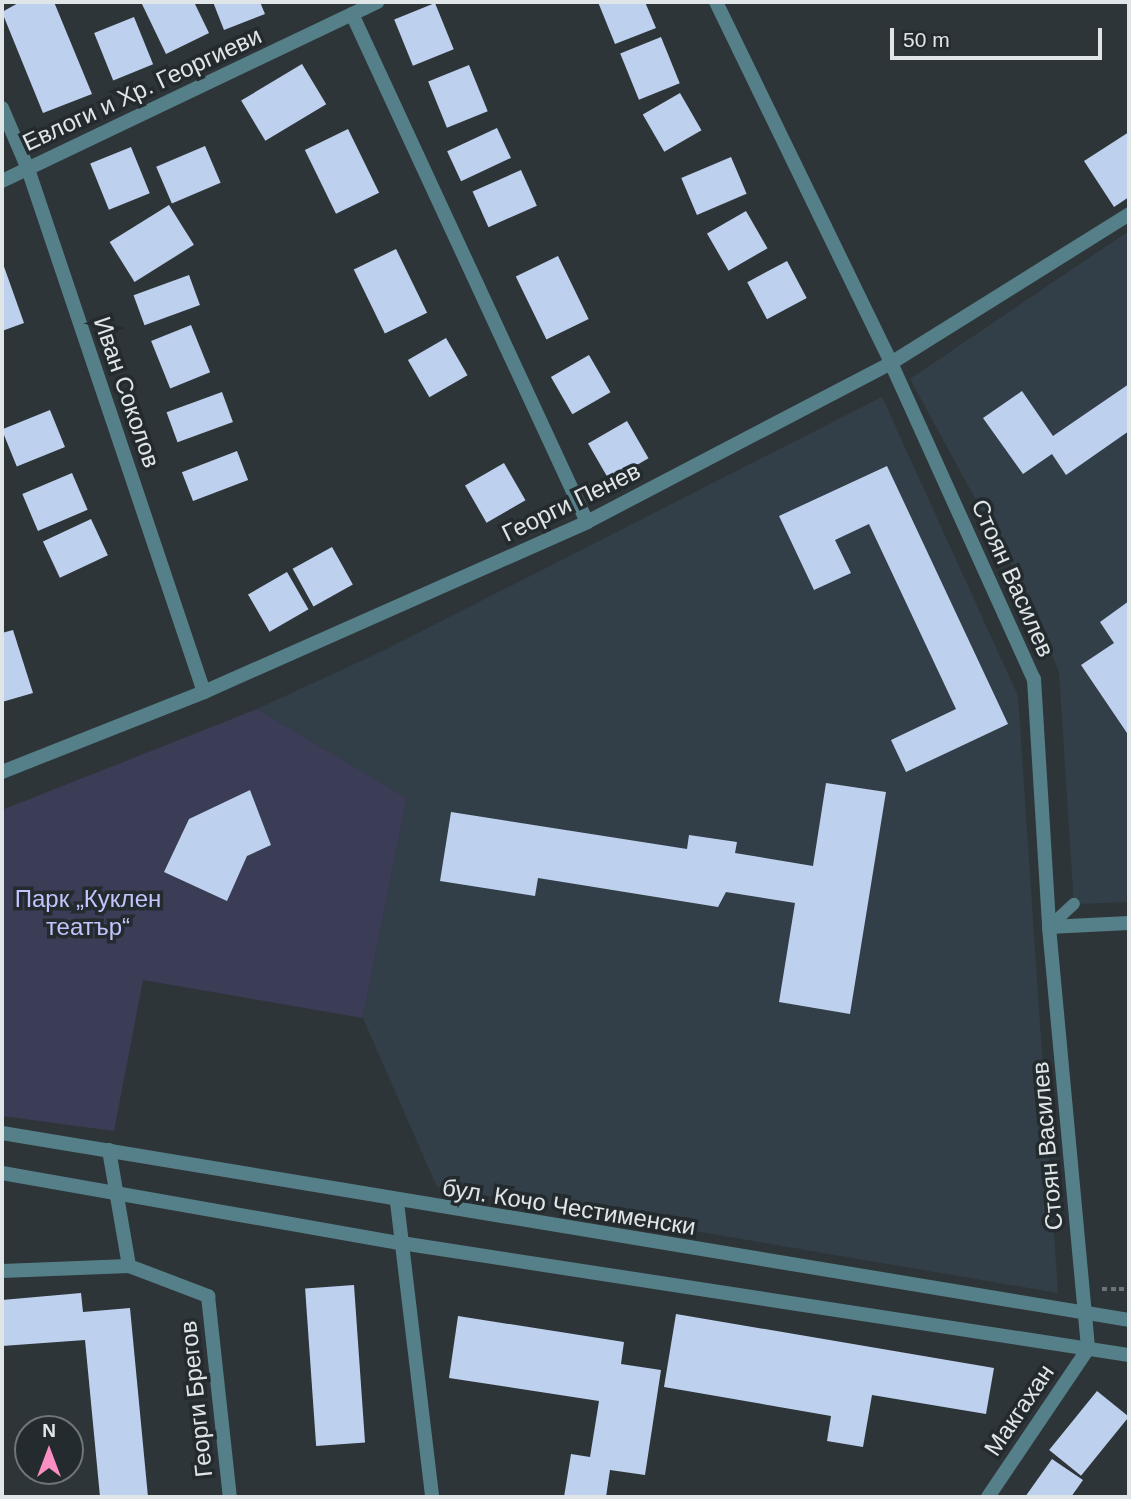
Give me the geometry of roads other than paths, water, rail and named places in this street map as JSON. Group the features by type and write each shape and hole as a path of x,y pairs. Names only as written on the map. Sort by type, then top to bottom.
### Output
{"street":[{"name":"Евлоги и Хр. Георгиеви","path":"2,181 377,2"},
{"name":"Стоян Василев","path":"716,2 891,363 1034,679 1049,928 1088,1349"},
{"path":"352,14 587,522"},
{"name":"Иван Соколов","path":"2,108 28,169 204,692"},
{"name":"Георги Пенев","path":"2,772 204,692 587,522 891,363 1129,214"},
{"path":"1049,928 1129,923"},
{"name":"бул. Кочо Честименски","path":"2,1133 397,1202 1129,1320"},
{"path":"2,1271 129,1266 112,1190 108,1150"},
{"path":"2,1173 401,1242 1129,1355"},
{"path":"397,1202 432,1497"},
{"name":"Георги Брегов","path":"129,1266 208,1296 230,1497"},
{"name":"Макгахан","path":"988,1497 1088,1349"}],"lane":[{"path":"1049,928 1074,904"}],"park label":[{"name":"Парк „Куклен театър“","path":"88,913"}]}
